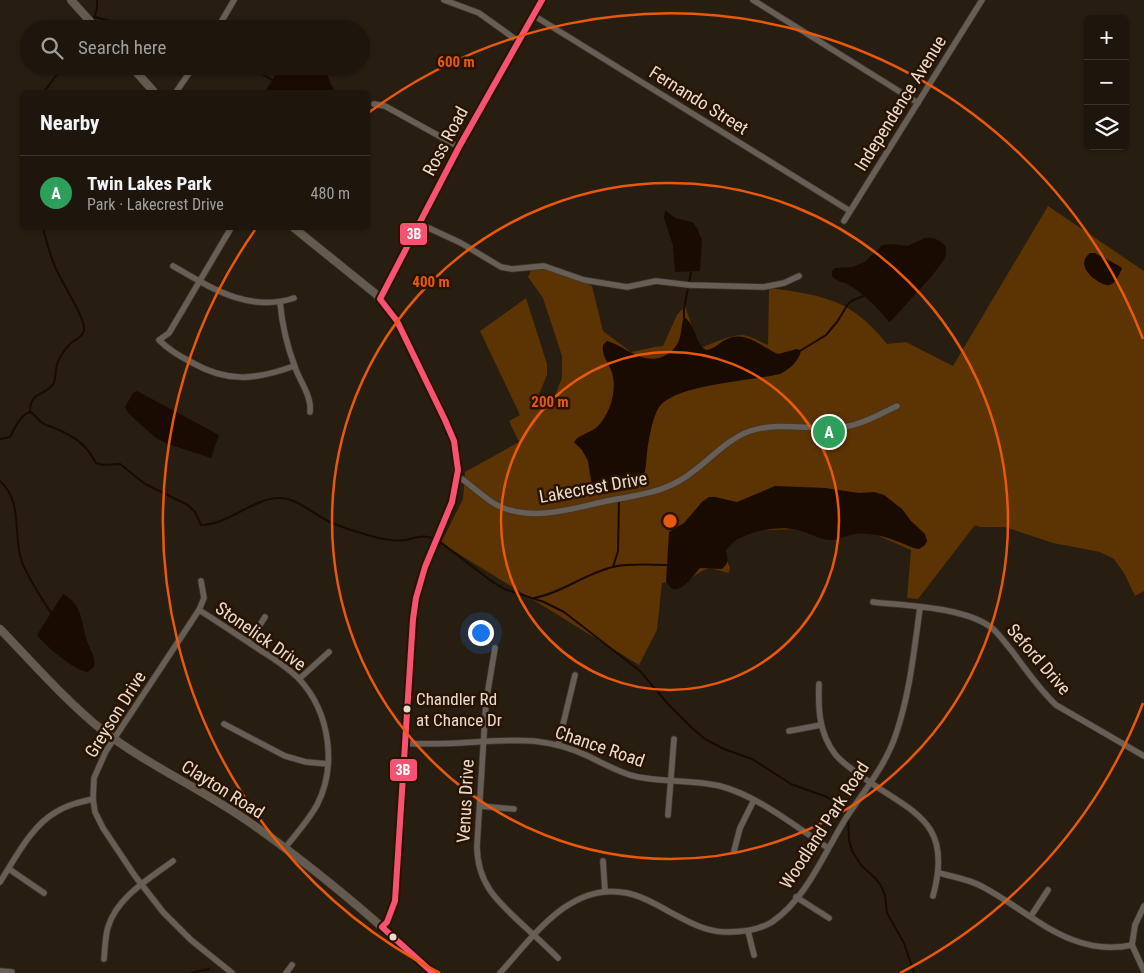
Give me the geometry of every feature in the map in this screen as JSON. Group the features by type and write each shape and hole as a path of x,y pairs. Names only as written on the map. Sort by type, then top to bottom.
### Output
{"street":[{"path":"71,0 89,20"},
{"path":"222,20 234,0"},
{"path":"444,0 484,16 518,41"},
{"name":"Ross Road","path":"380,299 459,147 542,0"},
{"path":"753,0 918,103"},
{"name":"Independence Avenue","path":"844,221 982,0"},
{"name":"Fernando Street","path":"533,15 850,211"},
{"path":"139,75 152,90"},
{"path":"177,90 188,75"},
{"path":"374,104 385,106 459,147"},
{"path":"418,223 462,243 502,267 512,269 544,266 584,280 627,287 656,281 689,285 764,286 784,283 799,276"},
{"path":"230,230 169,334 159,340 171,351 204,370 222,376 260,377 294,366"},
{"path":"296,230 380,299 397,321 449,427 456,449 457,478 452,502 429,557 416,598 411,638 395,901 387,922 382,927"},
{"path":"173,266 226,295 243,300 280,302 294,298"},
{"path":"280,302 285,337 294,366 310,400 310,412"},
{"name":"Lakecrest Drive","path":"457,478 462,479 499,506 511,511 525,514 560,511 653,493 683,479 740,435 750,431 782,426 843,427 856,425 897,406"},
{"name":"Greyson Drive","path":"201,581 204,592 202,604 113,738 96,770 93,799 95,812 103,828 141,884 163,912 190,940 232,973"},
{"name":"Seford Drive","path":"872,602 962,613 992,628 1056,705 1144,756"},
{"name":"Woodland Park Road","path":"500,973 546,921 569,904 595,893 606,891 621,892 638,896 684,920 708,929 723,932 748,931 772,922 810,880 887,754 896,733 912,670 920,608"},
{"name":"Stonelick Drive","path":"199,610 279,662 299,679 309,692 321,716 326,733 328,764 326,780 312,815 285,848"},
{"path":"249,642 265,616"},
{"name":"Clayton Road","path":"0,629 68,699 113,738 227,807 285,848 382,927 433,973"},
{"name":"Venus Drive","path":"496,648 487,694 477,851 483,876 495,899 558,958"},
{"path":"299,679 329,652"},
{"path":"558,745 575,675"},
{"path":"819,684 818,702 821,725 825,737 835,754 870,782 911,808 924,821 936,842 938,873 933,896"},
{"path":"224,724 285,756 306,762 328,764"},
{"path":"789,731 821,725"},
{"path":"668,815 674,739"},
{"name":"Chance Road","path":"405,742 440,744 532,741 558,745 587,755 625,774 720,786 754,800 828,848"},
{"path":"0,882 28,839 45,820 54,812 93,799"},
{"path":"734,851 740,828 754,800"},
{"path":"480,806 514,809"},
{"path":"104,959 107,930 111,918 141,884 173,861"},
{"path":"603,861 606,891"},
{"path":"9,869 44,893"},
{"path":"938,873 982,886 1063,936 1080,944 1111,948 1132,945"},
{"path":"1031,916 1048,890"},
{"path":"796,897 829,918"},
{"path":"1144,906 1135,925 1132,945 1144,971"},
{"path":"748,931 754,956"},
{"path":"286,973 292,965"},
{"path":"220,973 224,967"},
{"path":"0,971 12,972"}],"shaded area":[{"path":"275,75 328,75 335,90 266,90"},
{"path":"1048,206 1144,271 1144,591 1135,596 1124,573 1114,559 1100,552 1053,543 1005,527 980,527 975,525 918,599 907,598 911,550 874,534 849,534 801,529 765,530 744,534 722,549 730,568 729,573 710,568 691,578 662,583 657,630 639,665 441,543 463,499 465,472 519,442 509,421 520,415 480,331 526,298 547,364 547,375 537,399 551,405 562,378 562,356 543,298 528,277 536,263 592,286 603,331 631,352 663,346 677,315 685,306 692,326 696,350 737,335 753,338 768,345 769,288 805,293 835,302 861,317 887,344 906,342 953,366"},
{"path":"665,210 675,218 692,222 697,228 702,240 700,271 675,272 673,246 664,218"},
{"path":"925,238 937,239 946,247 944,260 890,322 860,292 832,276 832,271 835,268 852,267 865,262 882,245 908,246"},
{"path":"1090,253 1095,253 1121,267 1122,269 1114,283 1106,285 1101,283 1086,270 1084,265 1085,259"},
{"path":"684,317 691,325 699,343 706,350 727,339 740,337 753,340 778,354 797,349 801,351 793,365 780,374 697,388 668,399 659,407 654,417 645,472 640,485 637,488 602,494 593,493 588,461 582,450 574,442 599,425 610,406 614,384 611,370 604,355 603,345 607,341 636,355 650,359 658,358 668,354 677,344"},
{"path":"137,391 219,435 211,458 168,444 156,438 128,413 125,407 133,393"},
{"path":"775,486 825,488 859,493 874,492 884,495 902,509 911,521 925,534 927,541 919,549 886,537 871,534 855,534 836,540 829,540 797,530 784,528 765,530 746,535 730,545 726,551 727,562 722,569 700,568 684,585 675,589 670,587 666,581 669,532 684,523 702,502 709,497 737,502"},
{"path":"63,594 70,598 80,614 94,660 94,667 88,672 82,671 61,657 37,635"}],"waterway":[{"path":"93,20 97,9 97,0"},
{"path":"95,17 106,20"},
{"path":"45,90 56,75"},
{"path":"264,75 272,80"},
{"path":"30,412 32,401 35,397 49,388 54,382 61,355 84,332 81,317 54,264 44,230"},
{"path":"684,319 691,272"},
{"path":"800,351 826,335 848,304 864,296"},
{"path":"30,412 43,423 76,439 85,447 96,463 103,465 120,464 145,484 188,505 195,512 201,525 221,521 260,502 280,498 299,503 322,518 339,526 375,537 397,541 416,537 435,539"},
{"path":"0,439 10,437 21,419 30,412"},
{"path":"0,481 12,499 15,509 19,552 22,562 51,613"},
{"path":"613,567 618,551 619,501"},
{"path":"439,541 504,589 544,602 564,612 640,671 668,704 705,739 724,749 752,759 791,784 827,797 839,805 847,814"},
{"path":"534,598 554,592 613,567 668,565"},
{"path":"848,818 849,840 852,851 861,865 881,886 885,895 887,913 904,943 914,973"},
{"path":"191,973 209,969"}],"transit line":[{"name":"3B","path":"433,973 382,927 387,922 395,901 413,619 416,598 425,567 452,502 458,470 454,441 445,420 397,321 380,299 459,147 542,0"}],"place":[{"name":"Twin Lakes Park","path":"829,432"},
{"name":"Chandler Rd at Chance Dr","path":"407,709"}]}
